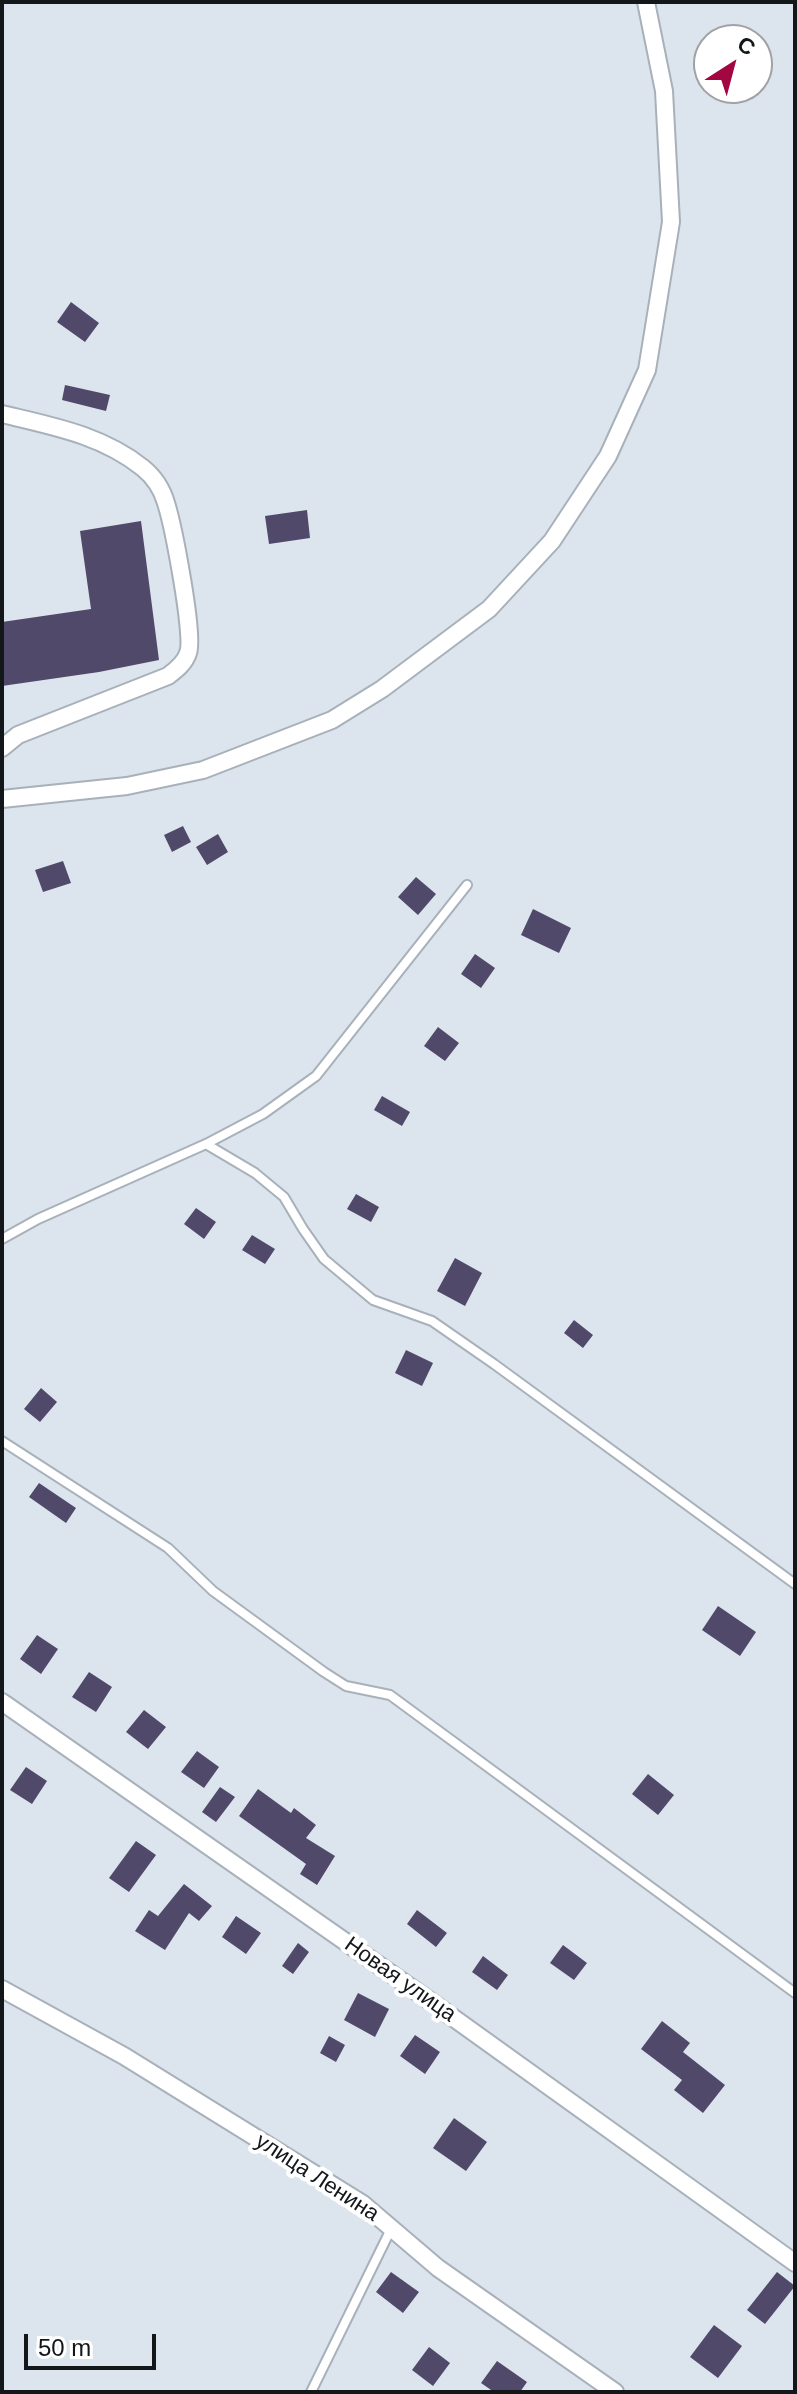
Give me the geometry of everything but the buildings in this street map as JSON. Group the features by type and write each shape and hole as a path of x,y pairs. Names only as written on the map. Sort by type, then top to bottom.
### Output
{"street":[{"path":"2,799 127,786 203,770 332,720 382,689 489,609 552,541 608,456 647,370 671,222 664,91 646,2"},
{"path":"2,414 78,432 142,467 155,480 166,502 190,627 189,652 180,666 168,676 18,735 2,748"},
{"name":"Новая улица","path":"2,1702 423,1996 795,2263"},
{"name":"улица Ленина","path":"2,1989 124,2056 363,2204 438,2268 615,2392"}],"lane":[{"path":"2,1239 50,1213 206,1144 263,1114 316,1076 467,885"},
{"path":"206,1144 255,1173 284,1197 324,1259 373,1300 432,1321 795,1584"},
{"path":"2,1441 168,1548 213,1591 324,1672 346,1686 390,1695 795,1993"},
{"path":"311,2392 391,2228"}]}
